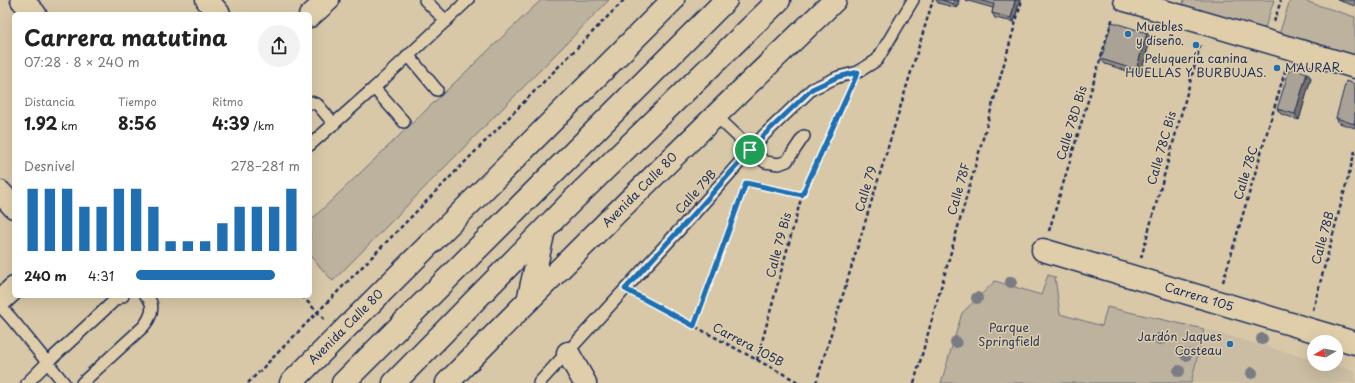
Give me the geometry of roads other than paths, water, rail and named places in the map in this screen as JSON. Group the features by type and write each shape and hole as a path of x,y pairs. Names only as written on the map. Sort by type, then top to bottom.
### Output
{"main road":[{"path":"22,0 33,12"},
{"path":"207,0 217,12"},
{"name":"Avenida Calle 80","path":"291,383 673,0"},
{"path":"343,383 726,0"},
{"path":"394,383 544,230 779,0"},
{"name":"Avenida Calle 80","path":"447,383 714,115 835,0"},
{"path":"312,14 326,1"},
{"path":"1120,8 1206,23 1355,67"},
{"path":"0,192 12,205"},
{"path":"528,301 544,230"},
{"name":"Carrera 105","path":"1043,250 1355,343"},
{"path":"0,301 12,290"},
{"path":"568,353 585,383"}],"lane":[{"path":"425,0 446,21"},
{"path":"312,143 374,88 468,0"},
{"name":"Calle 79B","path":"539,383 568,353 750,150 812,89 838,77 858,72 877,60 913,0"},
{"path":"408,55 437,90"},
{"path":"374,88 404,122"},
{"path":"312,104 318,105 334,124"},
{"path":"714,115 764,162 779,164 787,161 804,136"},
{"path":"28,383 47,363 118,298"},
{"path":"82,383 143,327 151,317 152,308 149,298"},
{"path":"0,306 64,383"}],"place":[{"name":"Muebles y diseño.","path":"1128,34"},
{"name":"Peluquería canina HUELLAS Y BURBUJAS.","path":"1196,45"},
{"name":"MAURAR.","path":"1277,68"},
{"name":"Jardón Jaques Costeau","path":"1230,344"}],"park label":[{"name":"Parque Springfield","path":"1009,335"}]}
